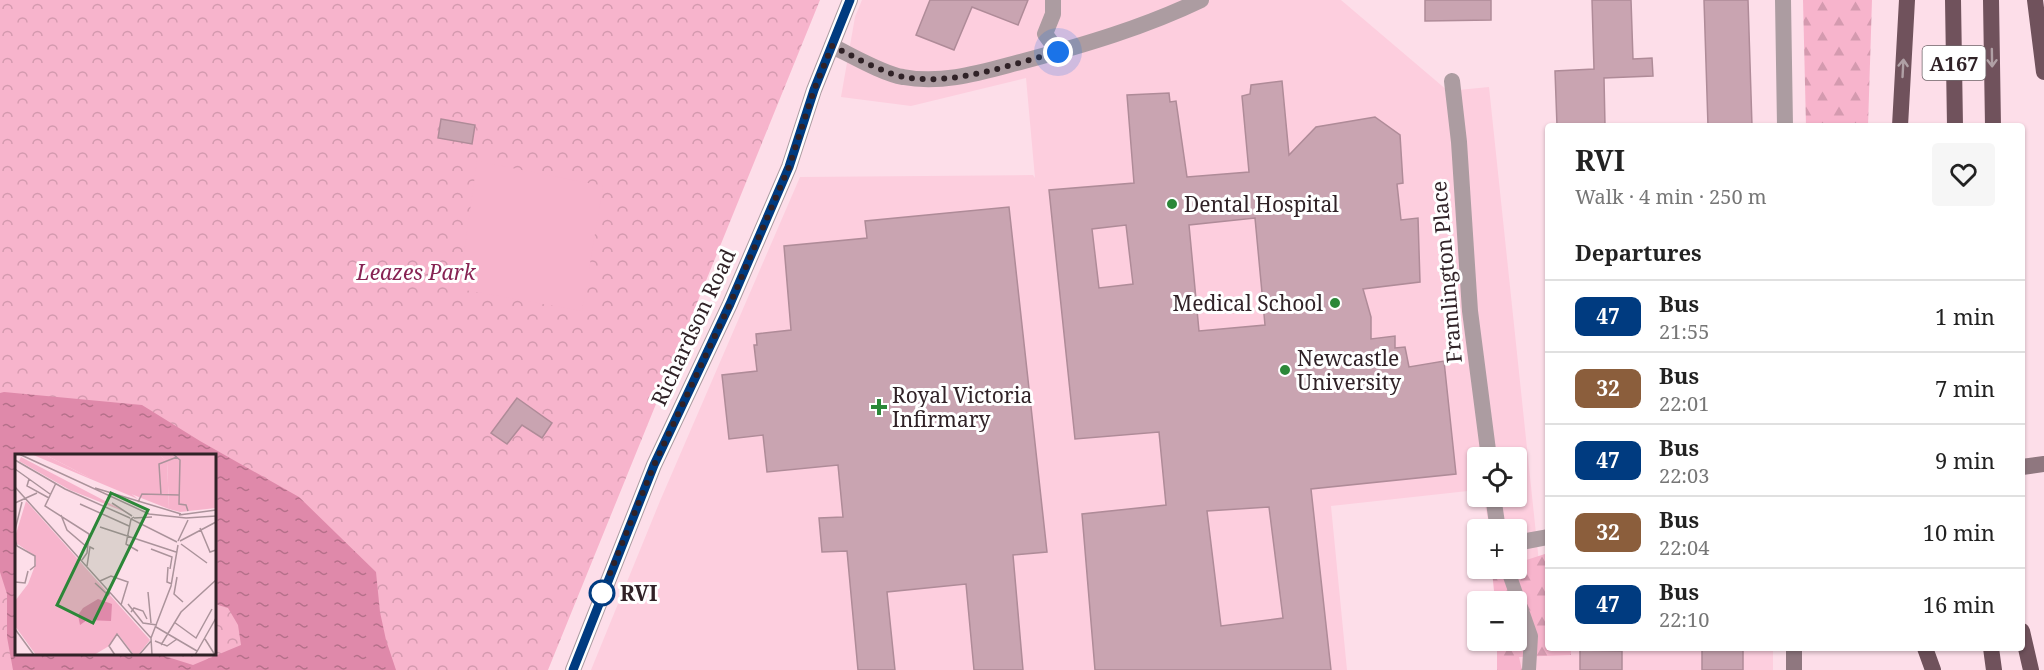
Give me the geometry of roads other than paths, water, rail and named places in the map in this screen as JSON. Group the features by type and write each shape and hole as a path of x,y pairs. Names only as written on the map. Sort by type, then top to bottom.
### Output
{"highway":[{"path":"1900,123 1907,0"},
{"name":"A167","path":"1953,0 1955,123"},
{"name":"A167","path":"1992,0 1993,123"},
{"path":"2035,0 2044,72"},
{"path":"2025,644 2031,670"},
{"path":"1926,651 1933,670"},
{"path":"1991,651 1994,670"}],"main road":[{"path":"2025,467 2044,465"},
{"path":"1794,651 1794,670"}],"street":[{"name":"Richardson Road","path":"573,670 654,465 730,304 789,167 814,90 850,0"},
{"path":"1053,0 1053,14 1046,34 1058,52"},
{"path":"832,46 902,77 933,80 974,74 1058,52 1168,16 1201,0"},
{"path":"1783,0 1785,123"},
{"name":"Framlington Place","path":"1452,81 1459,142 1470,311 1487,447"},
{"path":"1527,541 1545,538"},
{"path":"1512,579 1531,636 1529,670"}],"water":[{"path":"0,393 142,405 299,497 376,572 380,612 396,670 13,670 7,637 7,594 0,572"}],"place":[{"name":"Dental Hospital","path":"1172,204"},
{"name":"Medical School","path":"1335,303"},
{"name":"Newcastle University","path":"1285,370"},
{"name":"Royal Victoria Infirmary","path":"879,407"},
{"name":"RVI","path":"602,593"}],"park label":[{"name":"Leazes Park","path":"416,272"}]}
